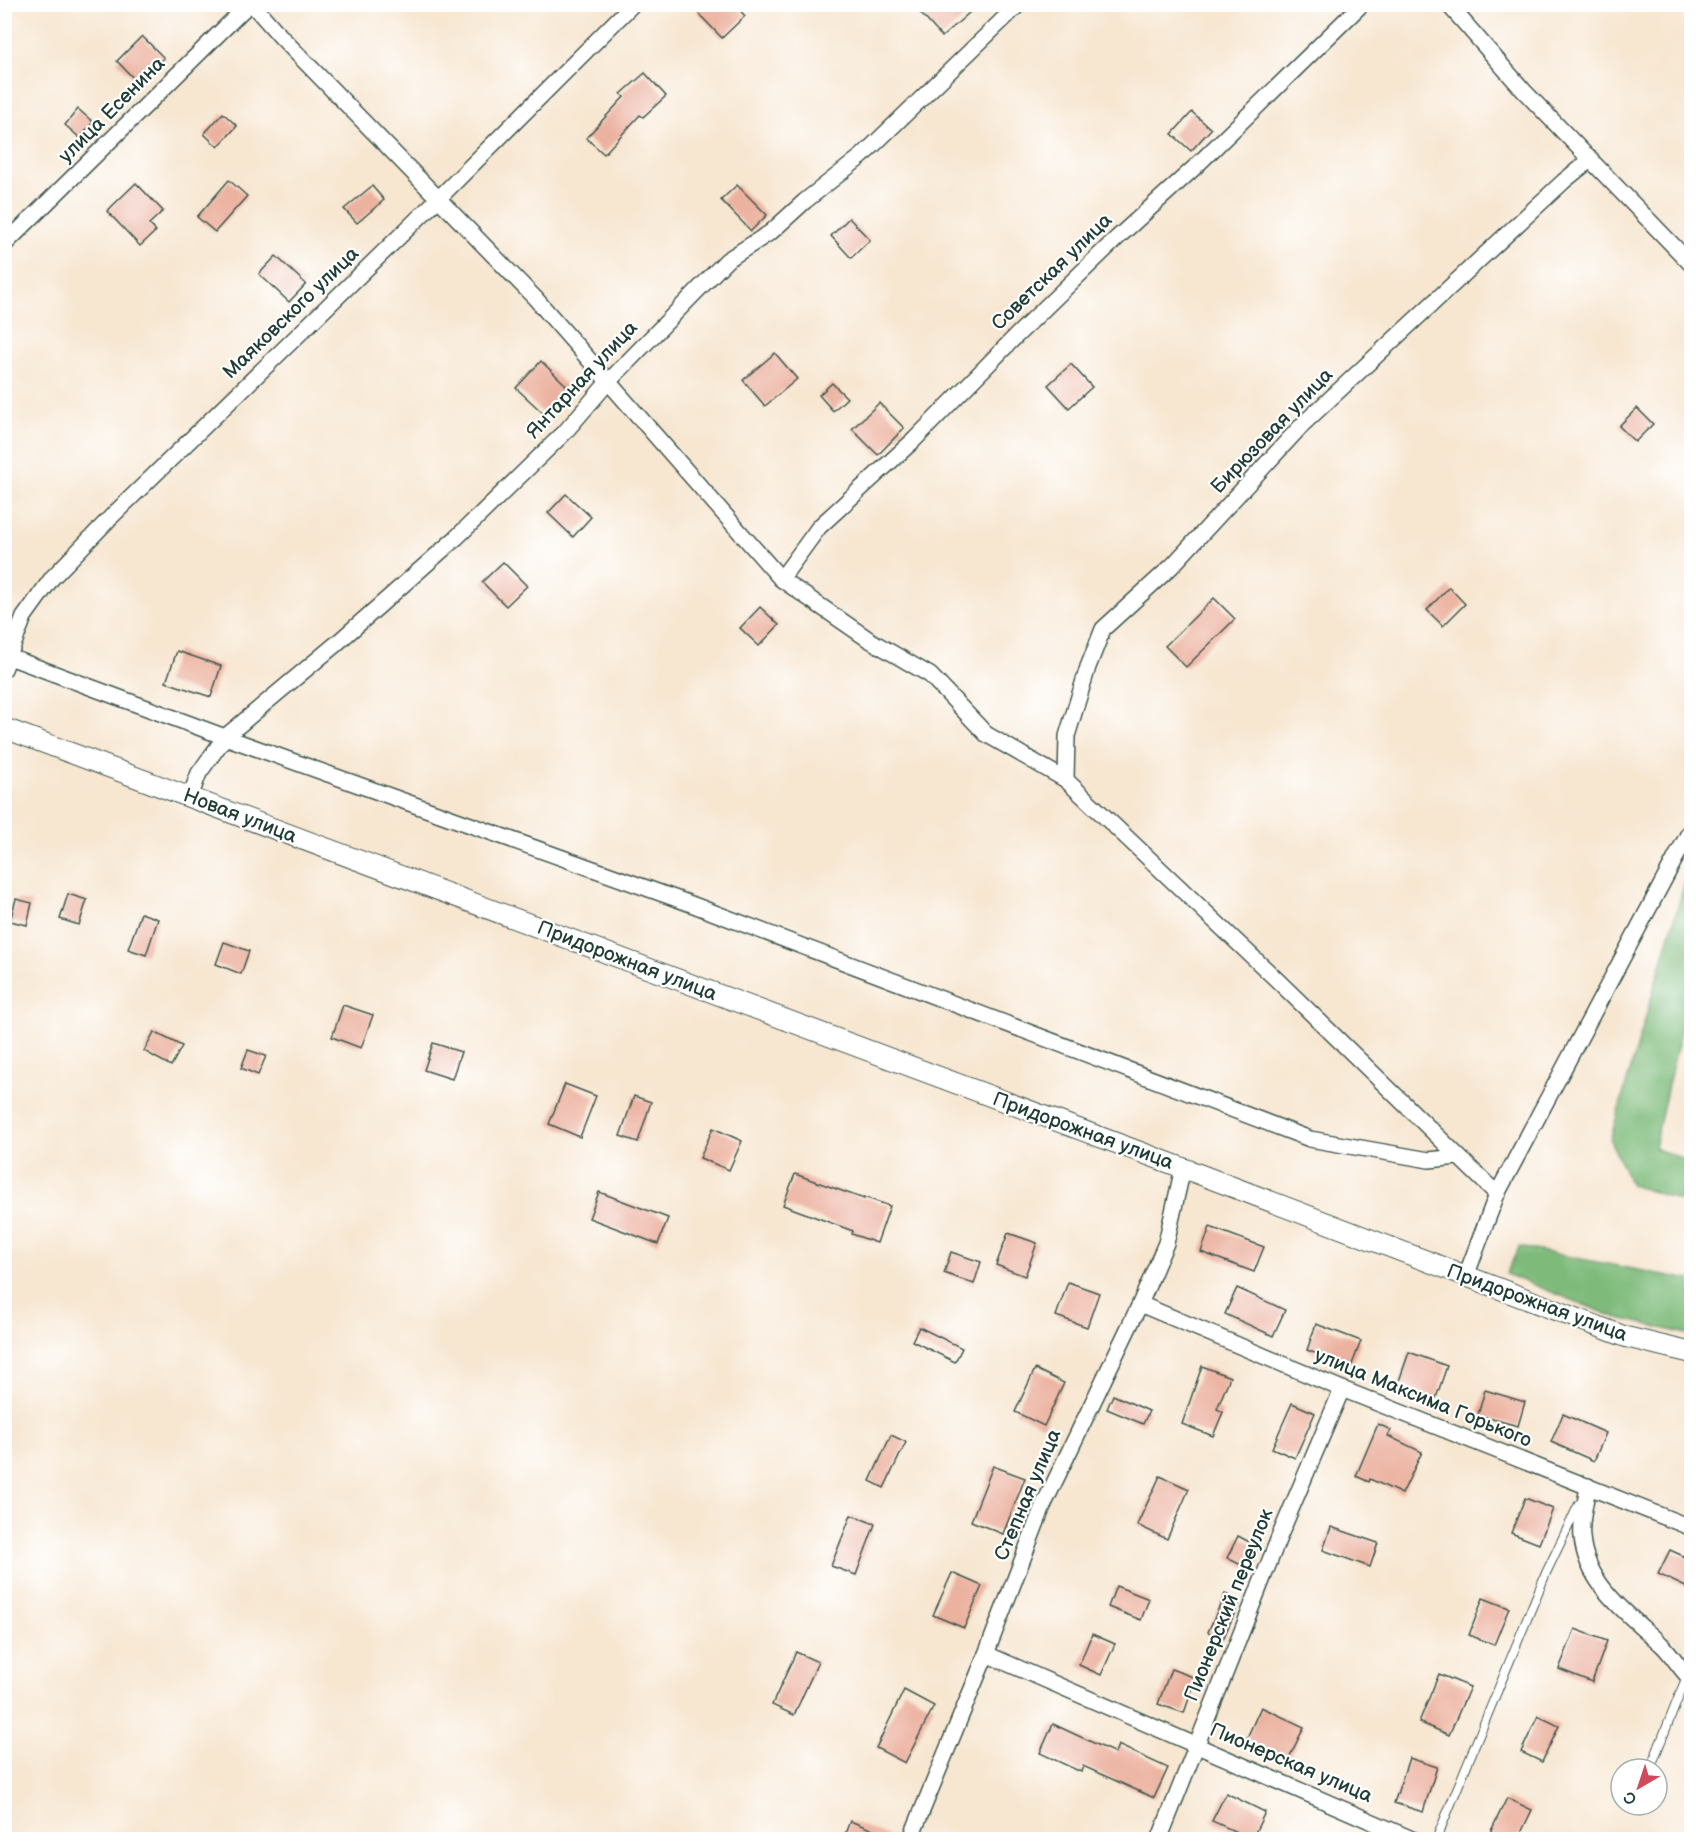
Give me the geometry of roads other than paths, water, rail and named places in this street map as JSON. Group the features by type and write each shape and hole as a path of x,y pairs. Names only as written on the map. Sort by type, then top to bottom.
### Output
{"street":[{"path":"251,4 535,298 781,579 868,639 930,675 986,734 1066,780 1276,979 1497,1194"},
{"name":"улица Есенина","path":"4,245 251,4"},
{"name":"Маяковского улица","path":"6,660 24,617 52,578 112,516 438,199 633,4"},
{"name":"Янтарная улица","path":"190,797 199,773 225,737 336,644 456,538 565,432 608,381 727,260 771,232 805,201 862,156 1019,4"},
{"name":"Советская улица","path":"781,579 819,527 914,440 1017,335 1117,238 1194,168 1362,4"},
{"path":"1448,4 1524,90 1692,265"},
{"name":"Бирюзовая улица","path":"1066,780 1067,736 1088,667 1103,629 1172,566 1304,423 1555,189 1591,159"},
{"path":"6,660 691,904 1310,1138 1429,1160 1458,1157"},
{"name":"Новая улица","path":"4,728 475,904"},
{"path":"1466,1276 1497,1194 1692,827"},
{"name":"Придорожная улица","path":"475,904 1183,1168 1626,1337 1692,1353"},
{"name":"Степная улица","path":"910,1839 986,1654 1042,1506 1167,1243 1183,1168"},
{"name":"улица Максима Горького","path":"1140,1304 1342,1389 1692,1528"},
{"name":"Пионерский переулок","path":"1160,1839 1280,1535 1342,1389"},
{"path":"1588,1486 1581,1536 1590,1566 1601,1586 1612,1599 1668,1651 1689,1678"},
{"name":"Пионерская улица","path":"986,1654 1414,1839"}],"lane":[{"path":"1436,1839 1546,1573 1588,1486"},
{"path":"1655,1757 1689,1678"}]}
